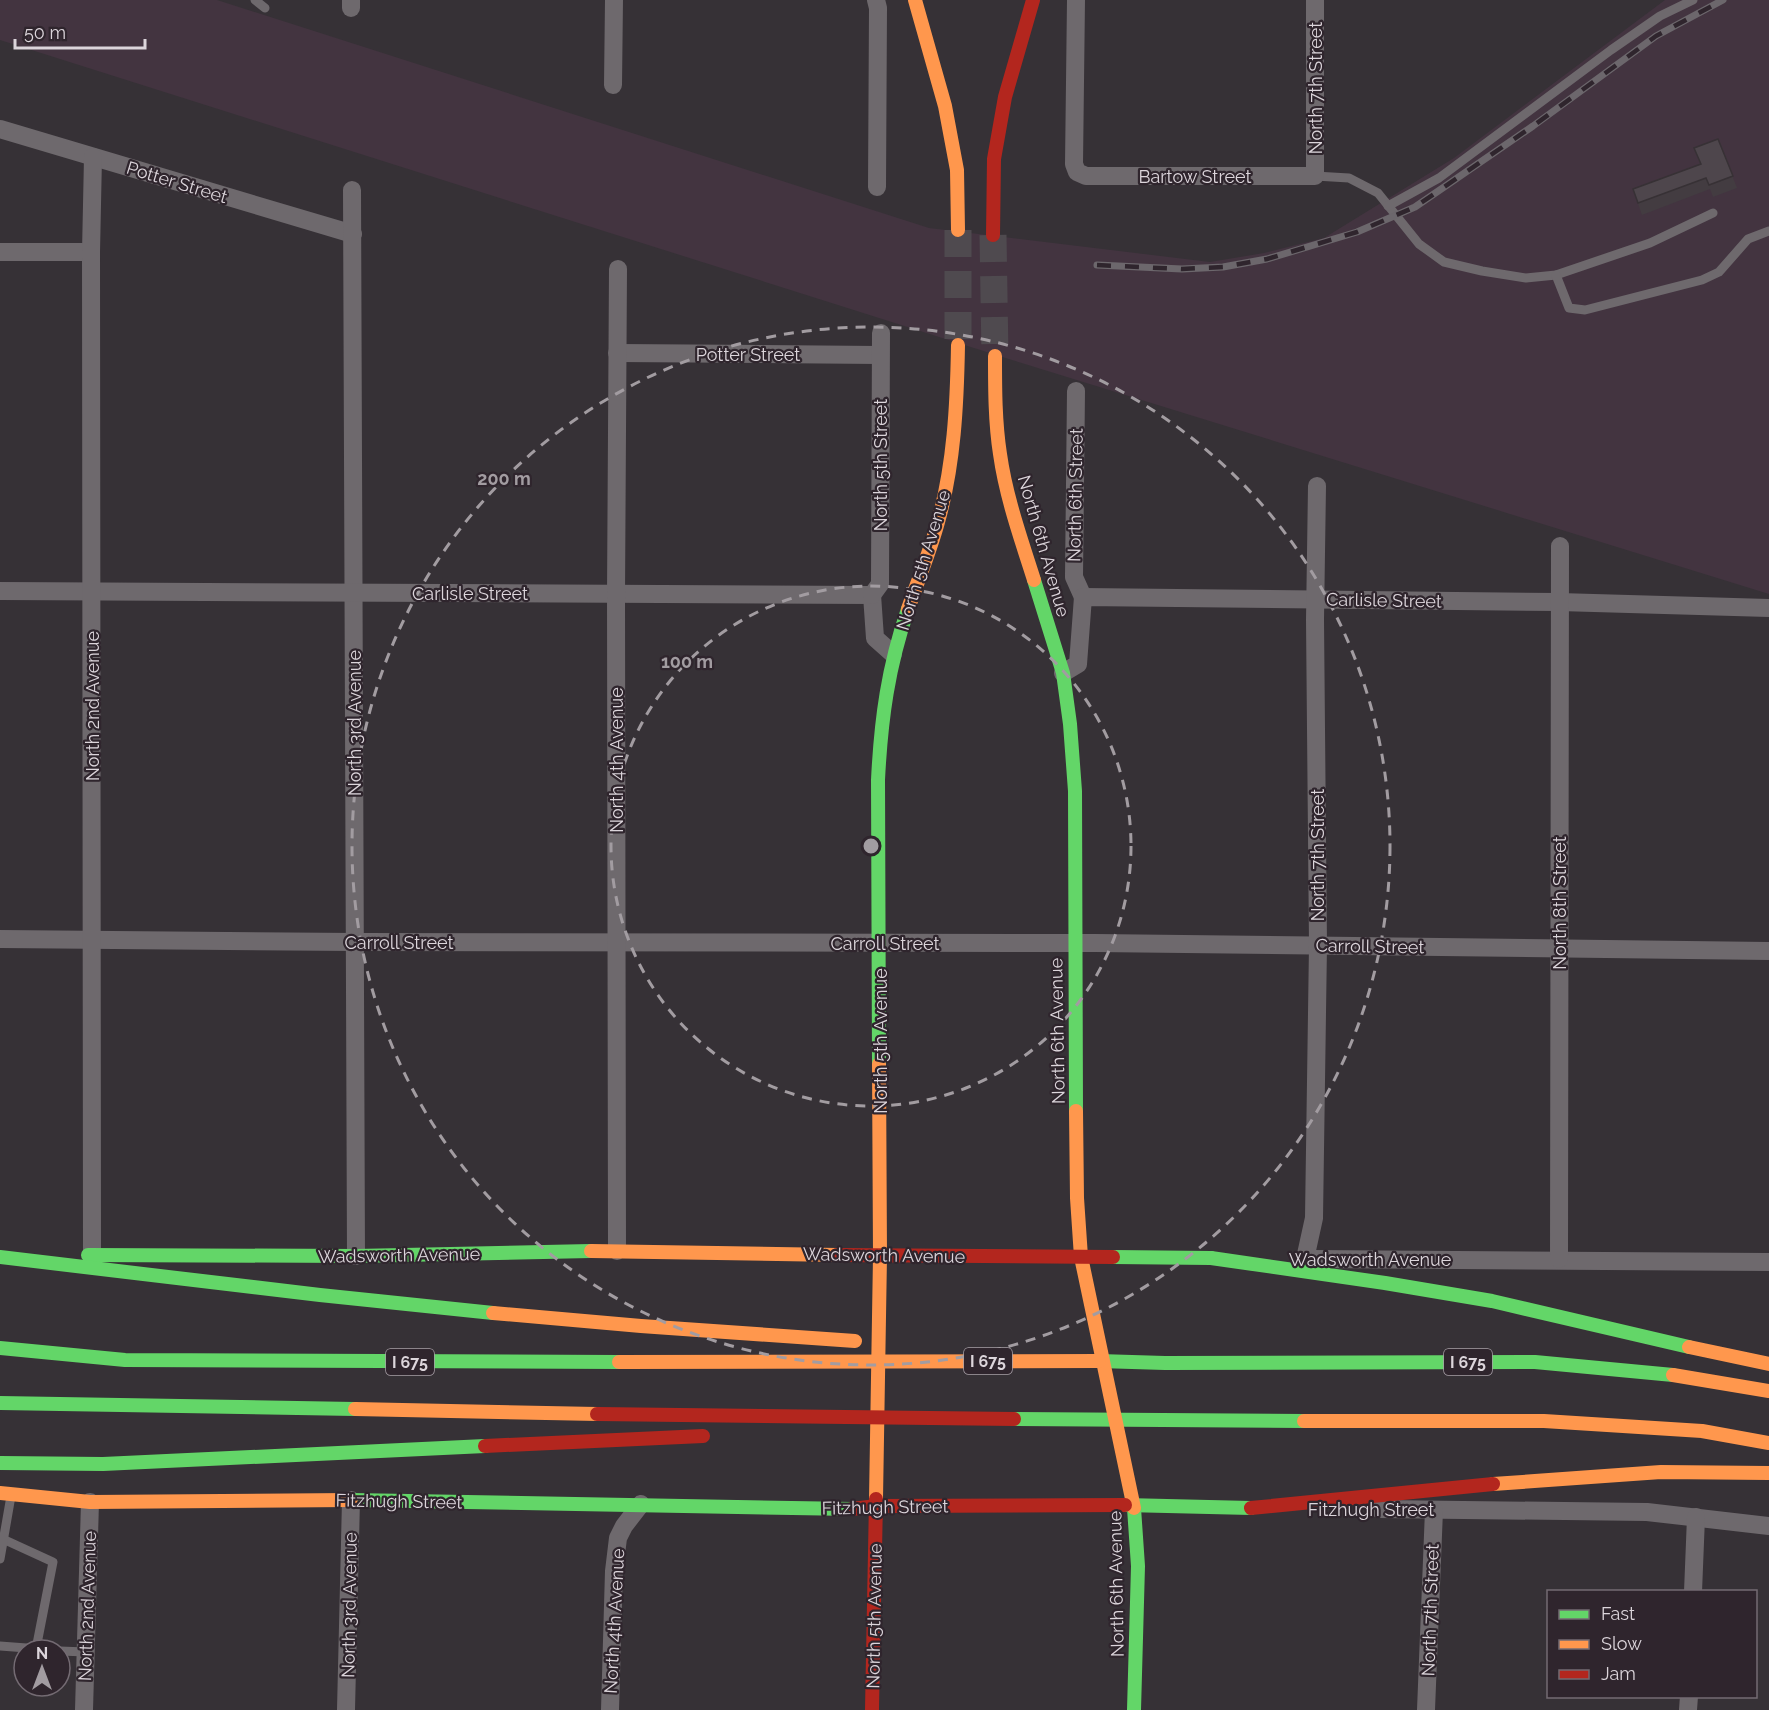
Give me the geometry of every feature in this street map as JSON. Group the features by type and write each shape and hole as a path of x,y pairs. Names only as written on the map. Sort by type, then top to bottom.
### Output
{"main road":[{"path":"915,0 945,106 957,170 958,230"},
{"path":"993,235 994,159 1005,97 1033,0"},
{"name":"North 5th Avenue","path":"872,1710 880,1256 878,780 880,730 894,654 938,523 951,464 957,409 958,345"},
{"name":"North 6th Avenue","path":"995,356 1000,454 1010,503 1063,672 1070,724 1075,791 1077,1198 1082,1257 1134,1505 1138,1566 1134,1710"},
{"name":"Wadsworth Avenue","path":"0,1256 356,1256 617,1251 880,1256 1211,1258"},
{"path":"0,1256 269,1290 564,1320 891,1343"},
{"path":"1211,1258 1492,1301 1769,1364"},
{"path":"946,1347 1005,1352 1042,1360"},
{"name":"I 675","path":"0,1348 125,1360 1535,1362 1662,1372 1769,1391"},
{"path":"0,1403 653,1415 1179,1421 1545,1421 1702,1431 1769,1443"},
{"path":"930,1432 1000,1431 1051,1418"},
{"path":"864,1432 888,1432"},
{"path":"0,1463 104,1464 713,1435"},
{"path":"1251,1508 1509,1482 1661,1472 1769,1473"},
{"name":"Fitzhugh Street","path":"6,1494 90,1502 351,1500 852,1509 876,1506 1134,1505 1251,1508"}],"street":[{"path":"613,85 614,0"},
{"path":"876,0 878,8 878,188"},
{"name":"Bartow Street","path":"1076,0 1074,164 1077,172 1086,176 1315,176"},
{"name":"North 7th Street","path":"1315,0 1315,176"},
{"name":"Potter Street","path":"0,129 353,234"},
{"name":"North 2nd Avenue","path":"92,1255 91,252 93,157"},
{"name":"North 3rd Avenue","path":"352,190 356,1256"},
{"path":"0,252 91,252"},
{"name":"North 4th Avenue","path":"617,1251 618,268"},
{"name":"North 5th Street","path":"872,596 880,584 881,333"},
{"name":"Potter Street","path":"617,353 880,355"},
{"name":"North 6th Street","path":"1076,391 1074,577 1083,597"},
{"name":"North 7th Street","path":"1305,1259 1314,1218 1318,945 1317,486"},
{"name":"North 8th Street","path":"1559,1259 1560,546"},
{"name":"Carlisle Street","path":"0,591 872,596"},
{"path":"872,596 875,638 894,654"},
{"path":"1063,672 1078,664 1083,597"},
{"name":"Carlisle Street","path":"1083,597 1559,602 1769,609"},
{"name":"Carroll Street","path":"0,939 1074,943 1769,951"},
{"name":"Wadsworth Avenue","path":"1211,1258 1769,1262"},
{"name":"North 3rd Avenue","path":"346,1710 351,1500"},
{"name":"North 2nd Avenue","path":"84,1710 90,1502"},
{"name":"North 4th Avenue","path":"610,1710 614,1571 618,1538 641,1504"},
{"name":"Fitzhugh Street","path":"1251,1508 1647,1512 1769,1526"},
{"name":"North 7th Street","path":"1426,1710 1434,1510"},
{"path":"1693,1590 1696,1517"}],"lane":[{"path":"255,0 265,8"},
{"path":"1388,206 1438,178 1660,16 1693,0"},
{"path":"1315,176 1349,178 1378,193 1419,244 1444,262 1526,278 1556,275 1650,243 1713,213"},
{"path":"1556,275 1569,308 1585,310 1702,280 1719,272 1748,239 1769,231"},
{"path":"0,1559 5,1540 6,1494"},
{"path":"5,1540 53,1562 38,1638"},
{"path":"72,1651 86,1652"}],"shaded area":[{"path":"0,0 217,0 929,228 1210,262 1264,253 1324,238 1454,158 1665,0 1769,0 1769,594 1012,360 0,40"}],"building":[{"path":"1718,139 1733,176 1709,185 1706,178 1638,203 1633,189 1701,164 1694,148"}],"tunnel":[{"path":"958,230 958,345"},
{"path":"993,235 995,356"}],"railway":[{"path":"1097,265 1182,269 1223,267 1267,259 1357,232 1415,207 1533,126 1656,36 1723,0"}],"traffic: fast":[{"path":"1034,580 1063,673 1070,724 1075,791 1076,1111"},
{"path":"879,1064 879,758 895,652 908,609"},
{"path":"88,1255 356,1256 591,1251"},
{"path":"0,1257 493,1313"},
{"path":"1113,1257 1211,1258"},
{"path":"1211,1258 1492,1301 1689,1347"},
{"path":"0,1348 125,1360 619,1362"},
{"path":"1099,1361 1165,1363 1535,1362 1673,1375"},
{"path":"0,1403 355,1409"},
{"path":"1014,1419 1304,1421"},
{"path":"0,1463 103,1464 485,1446"},
{"path":"351,1500 852,1509"},
{"path":"1125,1505 1251,1508"},
{"path":"1134,1508 1138,1566 1134,1710"}],"traffic: slow":[{"path":"915,0 945,106 957,170 958,230"},
{"path":"908,609 935,533 948,479 955,412 958,345"},
{"path":"995,356 998,442 1014,518 1034,580"},
{"path":"876,1499 880,1256 879,1064"},
{"path":"1076,1111 1077,1198 1081,1257 1134,1508"},
{"path":"591,1251 837,1255"},
{"path":"493,1313 855,1341"},
{"path":"1689,1347 1769,1364"},
{"path":"619,1362 1099,1361"},
{"path":"1673,1375 1769,1391"},
{"path":"355,1409 597,1414"},
{"path":"1304,1421 1544,1421 1702,1431 1769,1443"},
{"path":"1493,1484 1661,1472 1769,1473"},
{"path":"0,1493 90,1502 351,1500"}],"traffic: jam":[{"path":"993,235 994,159 1005,97 1033,0"},
{"path":"837,1255 1113,1257"},
{"path":"597,1414 1014,1419"},
{"path":"485,1446 703,1436"},
{"path":"1251,1508 1493,1484"},
{"path":"872,1710 876,1499"},
{"path":"852,1509 876,1506 1125,1505"}]}
